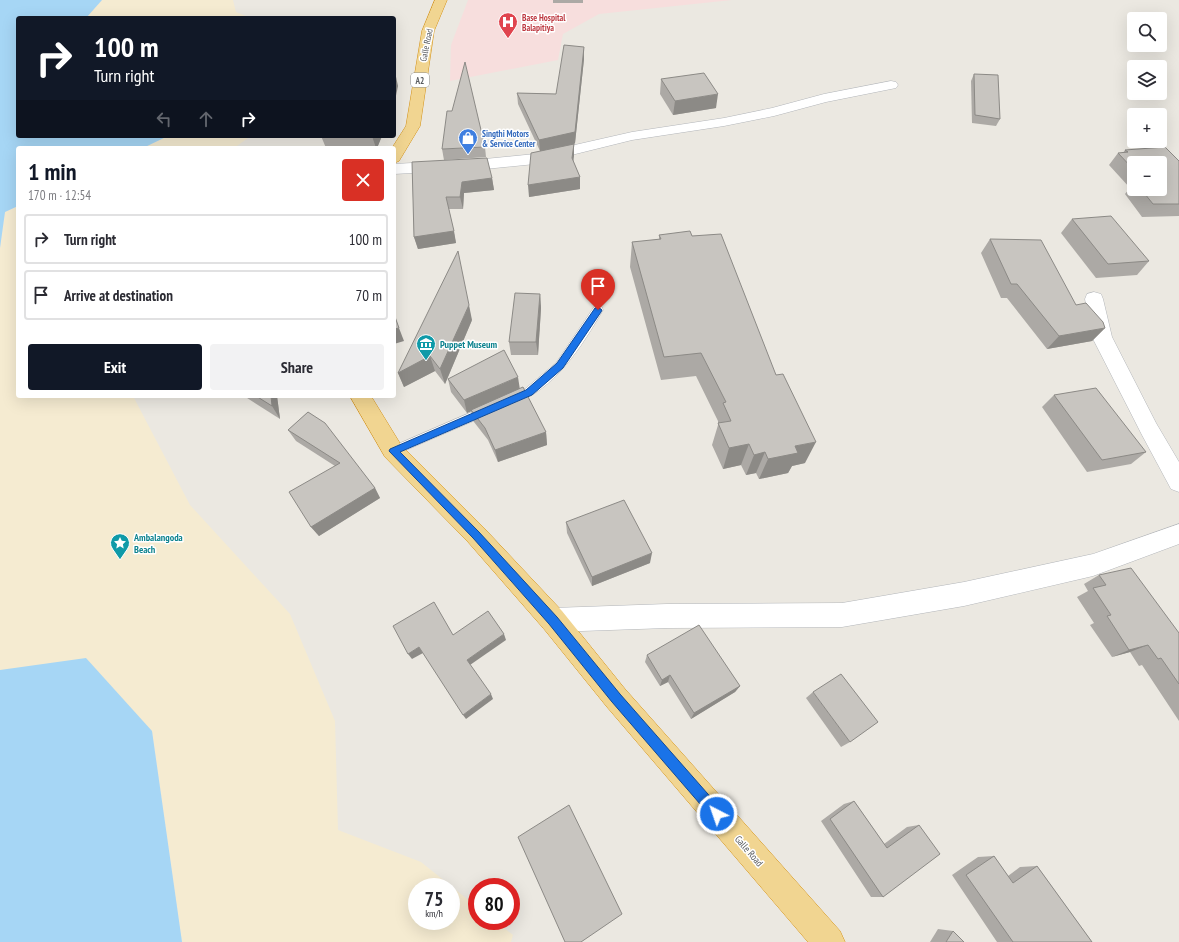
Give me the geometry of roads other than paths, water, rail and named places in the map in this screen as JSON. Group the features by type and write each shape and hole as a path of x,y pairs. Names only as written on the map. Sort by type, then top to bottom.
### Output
{"highway":[{"name":"Galle Road","path":"396,155 413,126 428,31 441,0"},
{"name":"Galle Road","path":"361,398 393,451 476,535 553,620 616,698 829,942"}],"street":[{"path":"396,169 485,164 535,159 632,136 724,122 774,112 824,98 891,85"},
{"path":"1094,299 1102,337 1149,429 1179,482"},
{"path":"553,620 667,616 842,615 964,594 1093,565 1179,534"}],"lane":[{"path":"393,451 529,392 560,366 598,310"}],"water":[{"path":"0,0 102,0 88,16 16,16 16,138 164,138 147,146 16,146 16,207 5,212 0,248"},
{"path":"86,658 152,731 182,942 0,942 0,670"}],"place":[{"name":"Base Hospital Balapitiya","path":"508,39"},
{"name":"Singthi Motors & Service Center","path":"468,155"},
{"name":"Puppet Museum","path":"426,361"},
{"name":"Ambalangoda Beach","path":"120,560"}]}
